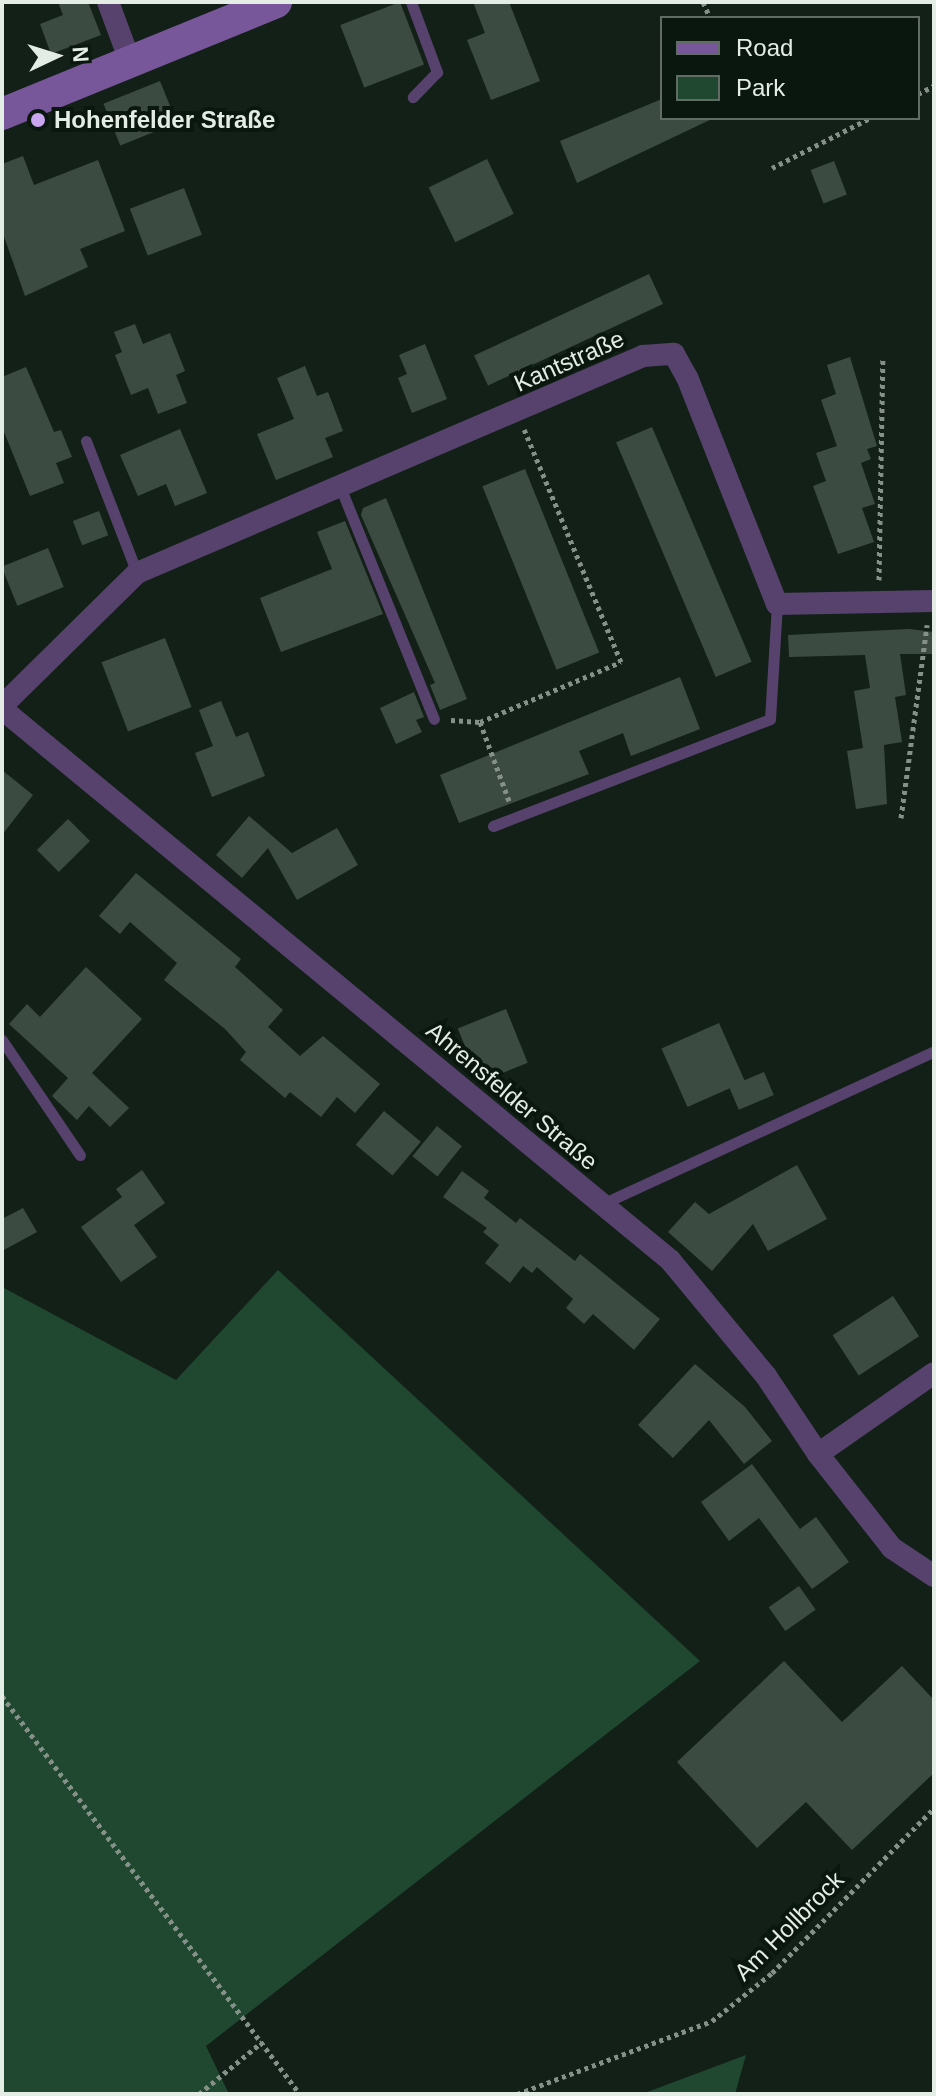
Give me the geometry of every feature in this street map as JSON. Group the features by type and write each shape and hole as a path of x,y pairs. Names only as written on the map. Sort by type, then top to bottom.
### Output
{"street":[{"path":"108,2 130,61"},
{"path":"2,114 276,2"},
{"name":"Kantstraße","path":"2,707 137,573 341,489 643,356 674,354 777,604"},
{"path":"777,604 932,601"},
{"name":"Ahrensfelder Straße","path":"2,707 670,1260 766,1376 818,1454 892,1548 934,1576"},
{"path":"818,1454 934,1373"}],"lane":[{"path":"411,2 437,72 413,97"},
{"path":"86,441 137,573"},
{"path":"341,489 434,719"},
{"path":"493,826 770,719 777,604"},
{"path":"2,1040 80,1155"},
{"path":"602,1204 934,1051"}],"path":[{"path":"772,168 866,120"},
{"path":"879,602 883,357"},
{"path":"434,719 480,722 621,662 516,412"},
{"path":"901,818 932,601"},
{"path":"480,722 515,817"},
{"path":"2,1696 300,2094"},
{"name":"Am Hollbrock","path":"517,2094 712,2021 772,1973 934,1808"},
{"path":"199,2094 262,2042"}],"green space":[{"path":"278,1270 700,1661 206,2046 229,2094 2,2094 2,1287 176,1380"},
{"path":"746,2055 735,2094 642,2094"}],"building":[{"path":"58,2 88,2 101,35 51,54 40,24 63,15"},
{"path":"400,2 424,65 364,87 340,25"},
{"path":"473,2 509,2 540,81 491,100 467,40 485,33"},
{"path":"160,81 177,123 120,146 103,104"},
{"path":"660,100 660,120 710,120 577,183 560,141"},
{"path":"23,156 34,185 98,160 125,231 80,249 88,267 25,296 2,231 2,164"},
{"path":"487,159 514,214 455,242 429,187"},
{"path":"834,161 847,195 824,204 811,170"},
{"path":"184,188 202,235 148,255 130,209"},
{"path":"649,274 663,304 488,385 474,356"},
{"path":"135,324 143,344 170,333 185,371 176,375 187,403 158,414 148,388 131,395 115,355 122,352 114,332"},
{"path":"425,344 447,399 412,413 398,378 407,374 399,355"},
{"path":"850,357 877,446 867,449 871,459 861,463 875,504 862,508 874,542 838,554 813,486 826,481 816,453 837,446 821,400 836,394 827,365"},
{"path":"305,366 317,396 328,392 343,431 325,438 333,457 276,480 257,434 294,419 277,378"},
{"path":"26,367 54,432 61,430 72,457 56,463 64,483 30,496 2,427 2,377"},
{"path":"652,427 752,662 716,677 616,442"},
{"path":"180,429 207,493 175,506 166,484 138,496 120,455"},
{"path":"525,469 599,653 557,670 482,486"},
{"path":"386,498 467,699 440,710 430,685 435,683 361,515 363,508"},
{"path":"99,511 108,535 82,545 73,521"},
{"path":"345,521 383,614 281,652 260,598 332,569 317,532"},
{"path":"48,548 64,587 17,606 2,567"},
{"path":"909,629 934,632 934,654 900,654 906,695 895,697 902,742 884,745 887,804 856,809 847,751 863,748 854,691 870,688 865,655 789,657 788,635"},
{"path":"165,638 192,707 128,731 102,662"},
{"path":"680,677 700,729 631,756 623,733 579,751 589,774 459,823 440,775"},
{"path":"414,692 424,717 416,720 422,732 396,744 380,708"},
{"path":"221,701 236,737 248,732 265,776 212,797 195,753 213,746 199,710"},
{"path":"2,770 33,795 2,835"},
{"path":"249,816 292,853 337,828 358,865 297,900 268,848 242,878 216,855"},
{"path":"68,819 90,841 59,872 37,850"},
{"path":"136,873 241,959 235,967 283,1010 268,1027 300,1056 323,1036 380,1084 355,1113 337,1097 321,1117 290,1092 285,1098 240,1060 246,1052 225,1029 164,980 177,963 130,922 120,934 99,916"},
{"path":"86,967 142,1019 92,1073 129,1108 110,1127 89,1106 77,1120 52,1096 68,1078 9,1024 27,1004 40,1017"},
{"path":"506,1009 528,1063 480,1082 458,1028"},
{"path":"719,1023 745,1081 687,1107 661,1049"},
{"path":"764,1072 774,1095 739,1110 729,1087"},
{"path":"384,1111 421,1142 392,1176 356,1145"},
{"path":"437,1126 462,1146 437,1176 412,1156"},
{"path":"797,1165 827,1219 768,1251 753,1224 712,1271 668,1232 695,1202 709,1214"},
{"path":"142,1170 165,1203 134,1225 157,1257 121,1282 81,1227 122,1197 116,1189"},
{"path":"462,1171 489,1191 484,1198 516,1223 520,1218 575,1261 580,1254 660,1319 634,1350 593,1314 584,1324 566,1308 573,1299 537,1267 532,1273 523,1266 510,1283 485,1263 499,1245 483,1232 487,1228 443,1197"},
{"path":"23,1208 37,1232 2,1251 2,1219"},
{"path":"893,1296 919,1336 859,1375 833,1335"},
{"path":"695,1364 745,1407 772,1441 744,1464 709,1420 673,1458 638,1425"},
{"path":"752,1464 800,1529 816,1517 849,1562 812,1589 759,1518 729,1541 701,1502"},
{"path":"799,1586 816,1610 785,1631 769,1607"},
{"path":"784,1661 842,1722 902,1666 934,1700 934,1773 852,1850 806,1802 757,1848 677,1762"}],"place":[{"name":"Hohenfelder Straße","path":"38,120"}]}
